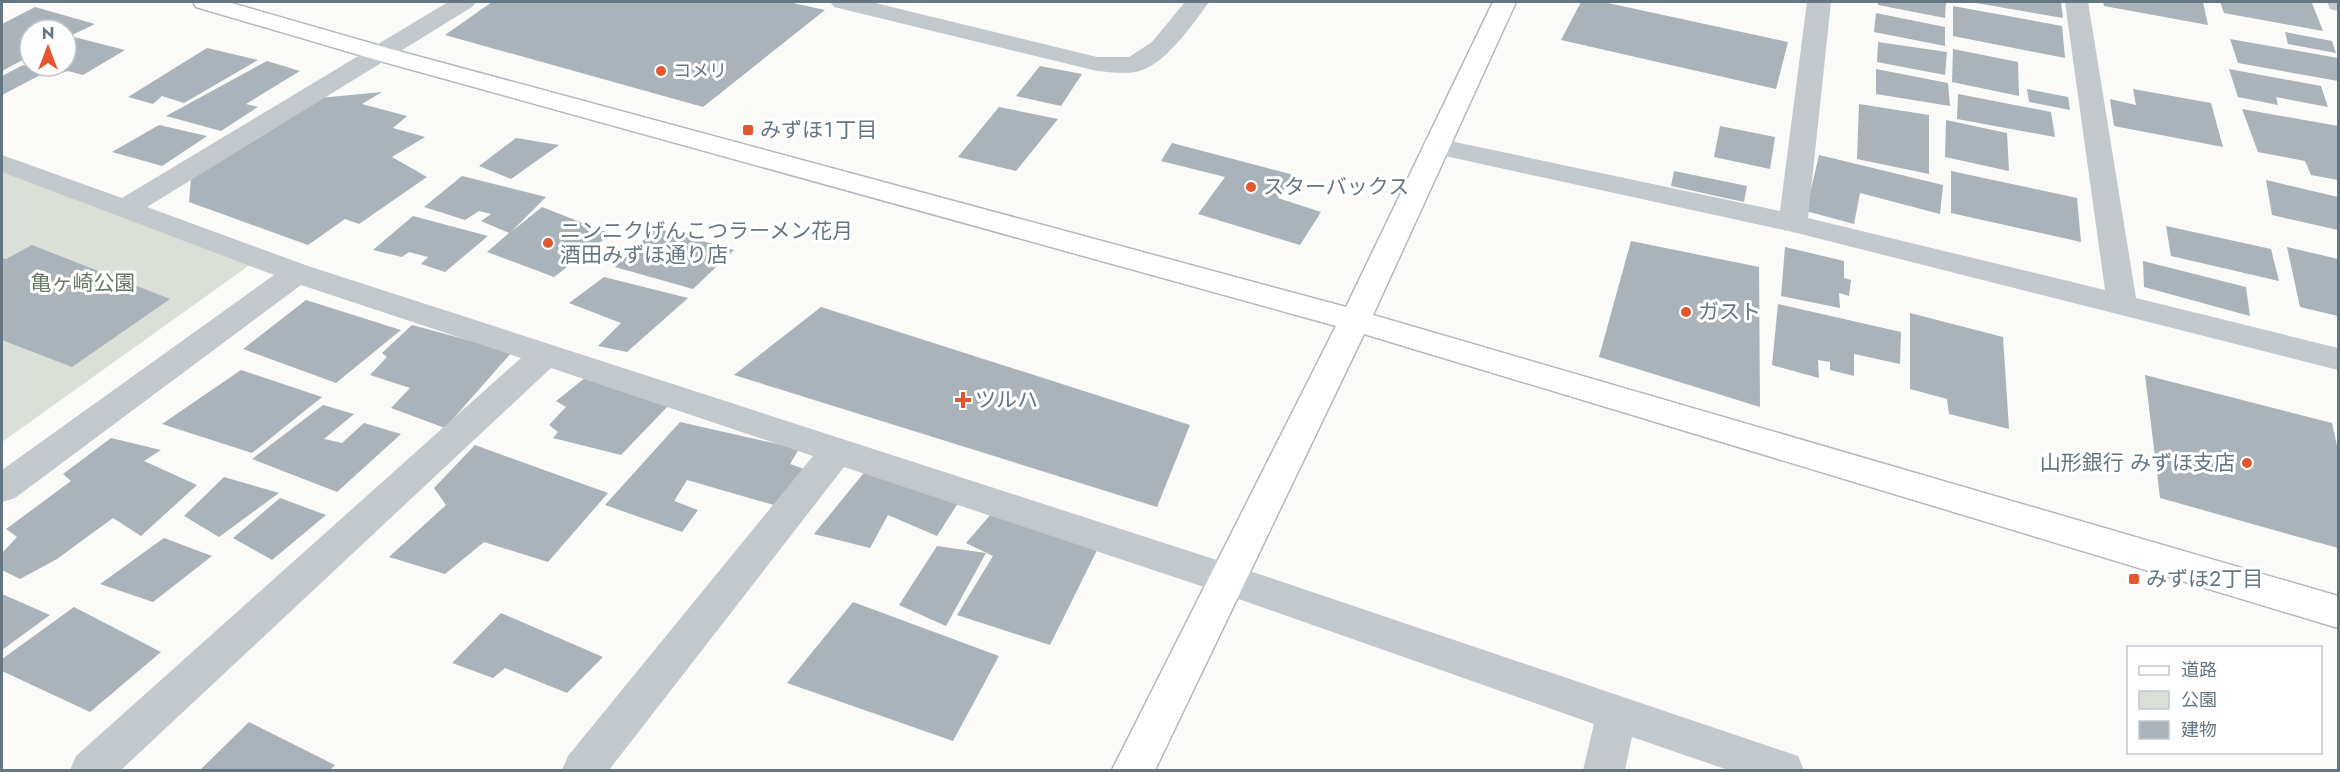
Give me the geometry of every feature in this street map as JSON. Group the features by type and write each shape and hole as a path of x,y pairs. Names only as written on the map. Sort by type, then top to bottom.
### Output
{"street":[{"path":"204,2 382,54 1355,320 2338,612"},
{"path":"124,209 464,2"},
{"path":"842,2 1096,64 1134,65 1161,47 1197,2"},
{"path":"927,21 947,2"},
{"path":"1133,771 1355,320 1505,2"},
{"path":"1793,223 1819,2"},
{"path":"2077,2 2122,305"},
{"path":"1437,146 1793,223 2338,359"},
{"path":"2,163 297,273 1226,579 1783,771"},
{"path":"2,488 297,273"},
{"path":"91,771 545,355"},
{"path":"583,771 837,451"},
{"path":"1604,771 1617,712"}],"green space":[{"name":"亀ヶ崎公園","path":"2,167 258,259 2,442"}],"building":[{"name":"コメリ","path":"492,2 788,2 825,10 703,107 445,35"},
{"path":"1581,2 1603,2 1788,42 1776,89 1561,40"},
{"path":"1878,2 1946,2 1945,18 1878,5"},
{"path":"2061,2 2063,18 1976,3"},
{"path":"2103,2 2203,2 2208,25 2104,6"},
{"path":"2220,2 2312,3 2323,31 2224,13"},
{"path":"1953,6 2062,26 2065,58 1953,36"},
{"path":"35,7 74,18 18,18 18,62 2,71 2,24"},
{"path":"1876,13 1945,27 1945,46 1874,32"},
{"path":"78,19 95,24 78,32"},
{"path":"2285,32 2332,41 2336,53 2288,44"},
{"path":"78,38 125,50 83,75 78,74"},
{"path":"2230,39 2338,58 2338,81 2238,63"},
{"path":"1878,42 1947,52 1945,75 1877,62"},
{"path":"207,48 258,60 184,103 162,96 153,104 128,97"},
{"path":"1953,49 2018,62 2019,96 1952,82"},
{"path":"267,61 300,71 246,104 258,107 221,131 166,116"},
{"path":"1040,66 1082,74 1061,106 1016,96"},
{"path":"18,68 18,78 35,78 2,95 2,76"},
{"path":"1876,69 1948,83 1950,106 1876,94"},
{"path":"2229,69 2321,86 2328,107 2276,97 2278,105 2238,97"},
{"path":"2027,89 2068,97 2070,110 2029,102"},
{"path":"2133,89 2211,103 2223,147 2114,126 2110,99 2136,105"},
{"path":"382,92 362,104 407,116 393,128 425,137 392,157 427,177 359,224 345,219 308,245 189,202 191,179 319,98"},
{"path":"1958,94 2051,112 2055,137 1957,119"},
{"path":"1859,104 1929,115 1929,174 1857,159"},
{"path":"999,107 1058,119 1016,171 958,157"},
{"path":"2242,109 2338,126 2338,180 2311,175 2305,161 2258,152"},
{"path":"1946,120 2007,133 2009,171 1945,157"},
{"path":"159,125 207,136 162,166 112,152"},
{"path":"1720,126 1775,137 1770,169 1714,157"},
{"path":"516,138 559,145 511,179 479,166"},
{"name":"スターバックス","path":"1172,143 1294,175 1278,198 1321,212 1300,245 1198,214 1225,177 1161,161"},
{"path":"1819,155 1943,185 1940,214 1860,193 1854,224 1806,211"},
{"path":"1674,171 1747,186 1744,202 1671,186"},
{"path":"1951,171 2077,198 2081,242 1951,213"},
{"path":"462,176 546,197 511,232 542,207 611,234 554,277 487,252 509,233 481,221 491,214 479,211 465,220 424,207"},
{"path":"2266,180 2338,197 2338,230 2272,215"},
{"path":"413,216 488,236 445,272 421,264 428,257 409,252 402,257 373,250"},
{"path":"2166,226 2271,249 2279,281 2171,256"},
{"path":"656,228 734,250 693,289 615,267"},
{"name":"ガスト","path":"1631,241 1759,267 1760,407 1599,357"},
{"path":"32,245 170,299 72,367 2,340 2,258 6,259"},
{"path":"1785,247 1844,261 1844,278 1851,280 1849,296 1839,293 1840,308 1781,296"},
{"path":"2287,247 2338,259 2338,316 2300,307"},
{"path":"2143,261 2246,287 2250,316 2144,287"},
{"path":"604,277 688,298 627,352 598,346 621,323 569,303"},
{"path":"306,300 401,330 336,383 243,349"},
{"path":"1778,304 1901,332 1900,364 1854,354 1854,376 1830,370 1830,362 1818,360 1819,378 1772,365"},
{"name":"ツルハ","path":"821,307 1190,425 1157,507 734,375"},
{"path":"1910,313 2003,337 2009,429 1949,414 1947,399 1910,389"},
{"path":"412,325 512,352 445,428 391,408 410,388 370,375 387,357 382,353"},
{"path":"241,370 322,397 252,453 162,424"},
{"path":"2145,375 2332,423 2338,450 2338,548 2160,498"},
{"path":"585,378 669,405 621,455 553,438 558,432 549,425 566,407 556,401"},
{"path":"323,405 354,414 324,439 342,443 364,423 401,434 337,492 252,459"},
{"path":"680,422 799,449 790,464 804,469 774,505 687,480 674,501 698,510 682,532 605,505"},
{"path":"111,438 161,450 144,461 197,485 141,536 113,518 57,559 20,579 2,570 2,553 17,537 6,529 71,481 63,474"},
{"path":"475,445 608,493 548,562 484,542 445,574 389,557 446,505 434,488"},
{"path":"867,469 960,500 937,536 888,515 870,548 814,534"},
{"path":"224,477 279,493 219,537 184,516"},
{"path":"280,498 326,515 272,560 233,538"},
{"path":"992,513 1103,538 1050,645 957,615 993,556 966,543"},
{"path":"164,538 212,556 153,602 100,584"},
{"path":"937,546 986,553 946,626 899,605"},
{"path":"2,594 50,615 2,650"},
{"path":"853,602 999,656 953,741 787,683"},
{"path":"74,607 161,652 90,712 2,671 2,659"},
{"path":"501,613 603,657 567,693 505,668 493,678 452,663"},
{"path":"249,722 335,765 330,770 200,770"}],"place":[{"name":"コメリ","path":"661,71"},
{"name":"みずほ１丁目","path":"748,130"},
{"name":"スターバックス","path":"1251,187"},
{"name":"ニンニクげんこつラーメン花月 酒田みずほ通り店","path":"548,243"},
{"name":"ガスト","path":"1686,312"},
{"name":"ツルハ","path":"963,400"},
{"name":"山形銀行 みずほ支店","path":"2247,463"},
{"name":"みずほ２丁目","path":"2134,579"}]}
